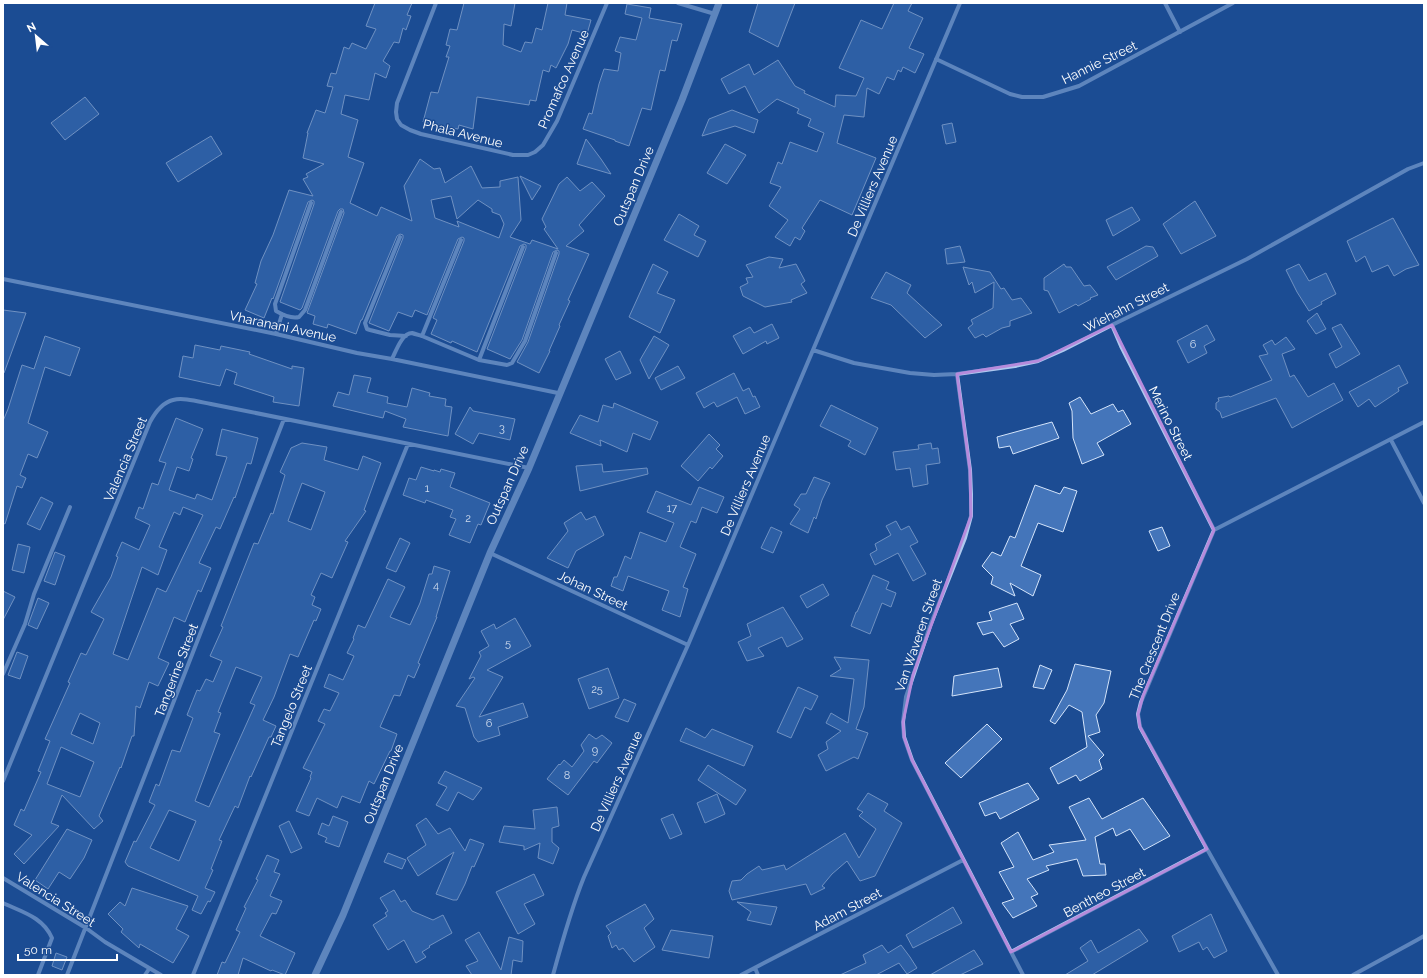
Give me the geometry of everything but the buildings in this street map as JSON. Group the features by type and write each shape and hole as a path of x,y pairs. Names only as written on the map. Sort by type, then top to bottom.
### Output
{"street":[{"name":"Phala Avenue","path":"436,3 397,103 397,119 402,125 421,134 513,156 528,155"},
{"name":"Promafco Avenue","path":"528,155 535,152 543,145 557,121 606,3"},
{"path":"678,3 715,14"},
{"name":"Outspan Drive","path":"315,975 343,915 490,553 529,468 558,393 682,100 719,3"},
{"name":"De Villiers Avenue","path":"553,975 564,934 579,888 688,645 960,3"},
{"path":"1165,3 1180,32"},
{"name":"Hannie Street","path":"936,59 1010,94 1022,97 1043,97 1079,86 1233,3"},
{"name":"Wiehahn Street","path":"813,350 854,363 891,370 934,374 957,374 1015,366 1038,361 1247,259 1408,169 1424,163"},
{"path":"311,203 274,304 275,309 282,314 297,318 305,310 341,212"},
{"path":"400,238 366,323 367,329 370,330 390,335 406,336"},
{"path":"422,336 461,240"},
{"path":"479,360 523,247"},
{"path":"392,359 402,340 412,333 479,360 507,365 512,363 525,341 556,253"},
{"name":"Vharanani Avenue","path":"3,279 276,334 357,353 558,393"},
{"path":"276,334 282,314"},
{"name":"Merino Street","path":"1112,325 1214,530"},
{"name":"Van Waveren Street","path":"957,374 970,470 970,516 965,538 930,626 906,697 903,722 904,737 912,760 1023,975"},
{"name":"Valencia Street","path":"3,781 150,422 165,402 179,399 211,404 529,468"},
{"name":"Tangerine Street","path":"67,975 284,419"},
{"path":"1214,530 1424,422"},
{"path":"1391,440 1424,503"},
{"name":"Tangelo Street","path":"193,975 408,444"},
{"path":"3,674 25,624 34,594 70,507"},
{"name":"The Crescent Drive","path":"1214,530 1143,696 1138,714 1140,727 1278,975"},
{"name":"Johan Street","path":"490,553 688,645"},
{"name":"Bentheo Street","path":"1010,952 1207,849"},
{"name":"Adam Street","path":"741,975 963,860"},
{"name":"Valencia Street","path":"4,880 86,928 105,942 161,975"},
{"path":"3,903 38,919 50,931 52,938 38,975"},
{"path":"1353,975 1424,936"},
{"path":"755,968 758,975"},
{"path":"146,975 149,969"}],"highlighted area":[{"path":"1112,325 1214,530 1143,696 1138,714 1140,727 1207,849 1011,952 912,760 904,737 903,722 913,675 971,516 970,470 957,374 1038,361"}]}
